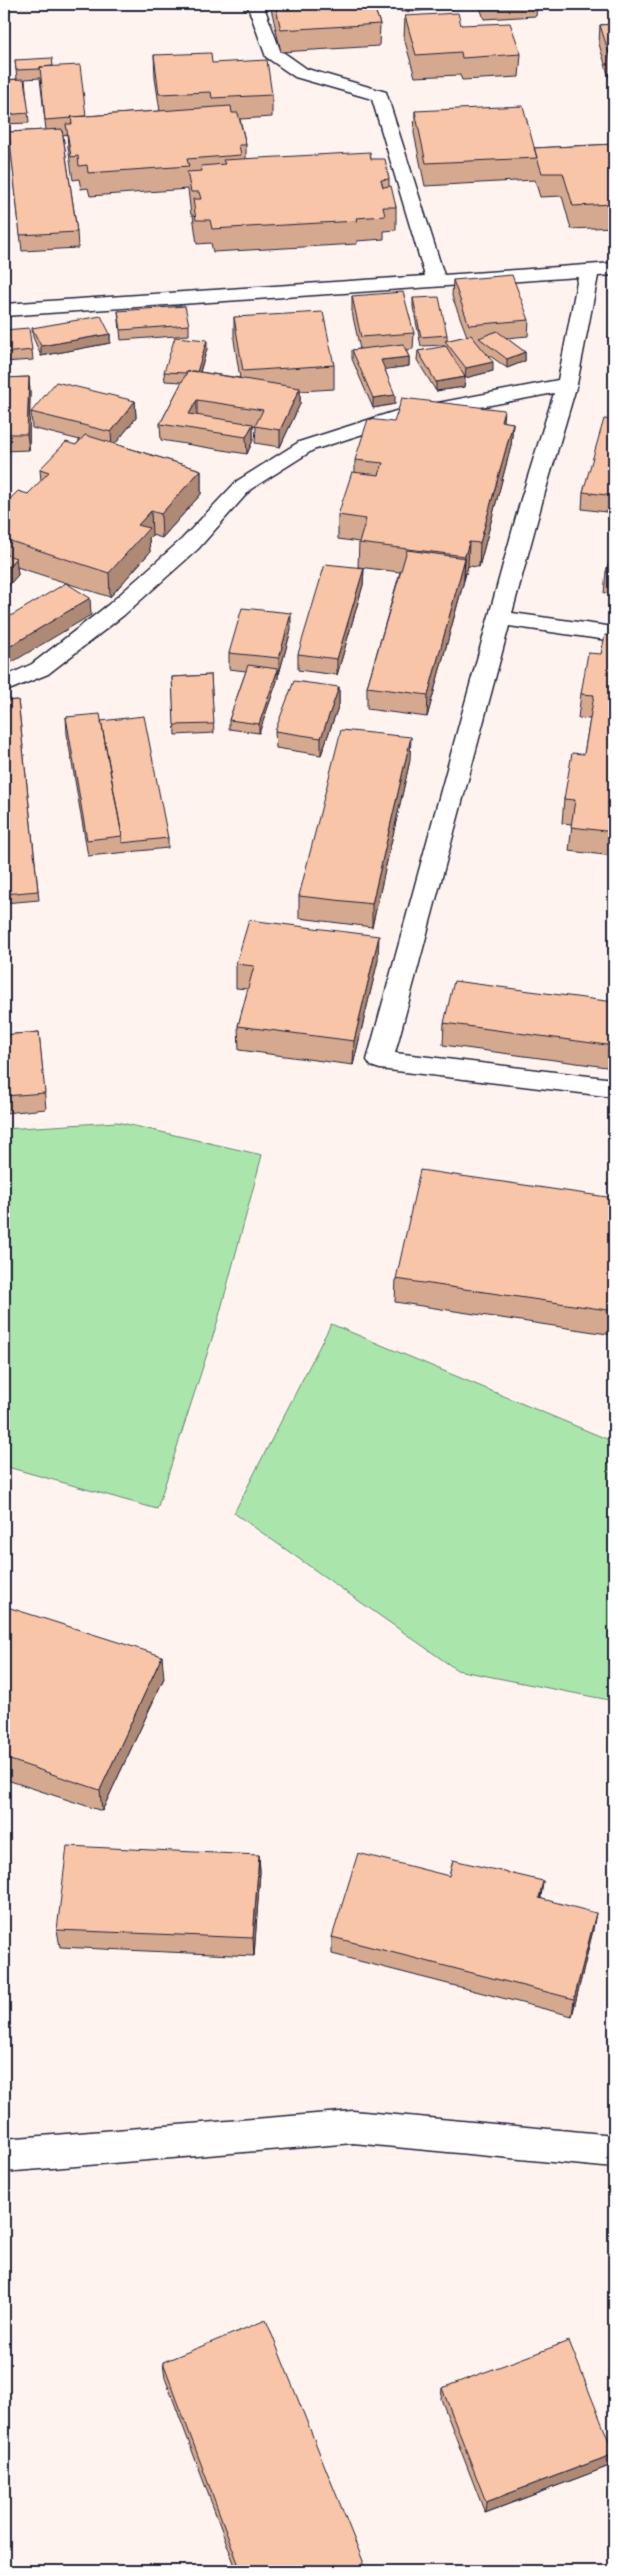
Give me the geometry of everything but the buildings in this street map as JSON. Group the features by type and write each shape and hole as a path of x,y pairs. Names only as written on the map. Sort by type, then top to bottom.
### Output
{"street":[{"path":"255,4 272,53 301,74 380,96 436,280"},
{"path":"4,310 614,269"},
{"path":"589,271 567,384 532,499 380,1060 614,1088"},
{"path":"4,685 40,669 116,610 190,544 244,485 306,446 396,417 567,384"},
{"path":"500,618 614,634"},
{"path":"4,2156 353,2127 614,2152"}],"green space":[{"path":"117,1122 262,1155 218,1320 157,1509 4,1466 4,1129"},
{"path":"331,1324 614,1442 614,1701 457,1670 234,1513"}]}
